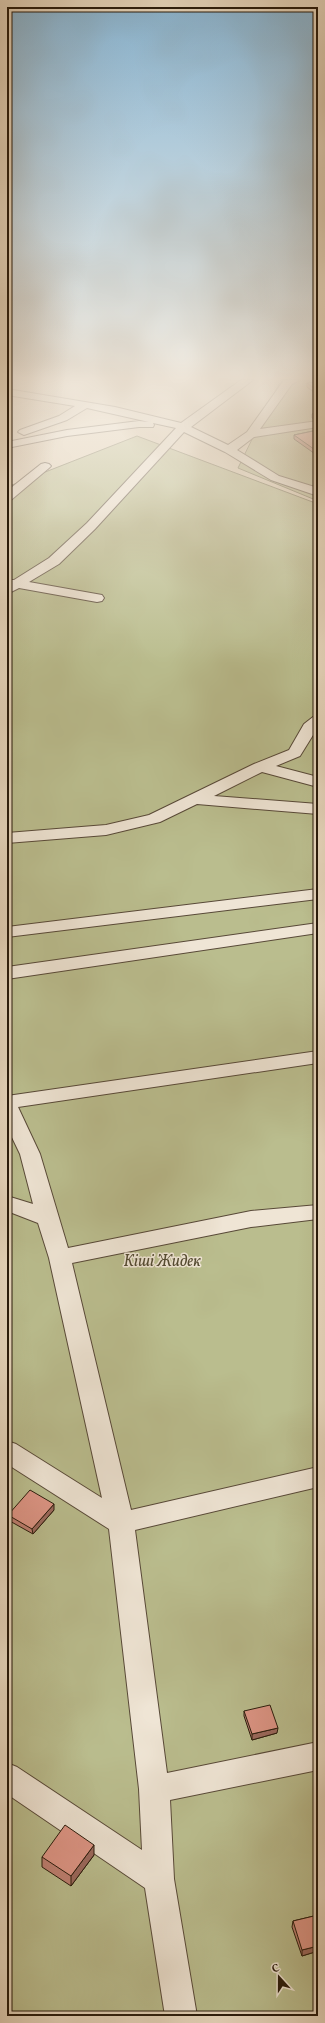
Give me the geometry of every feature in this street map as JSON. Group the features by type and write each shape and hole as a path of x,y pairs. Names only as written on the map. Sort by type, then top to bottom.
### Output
{"street":[{"path":"7,497 35,474"},
{"path":"10,585 54,561 91,526 139,474"},
{"path":"269,474 275,478 315,489"},
{"path":"10,585 97,598"},
{"path":"7,838 106,830 154,819 190,799 260,767 295,753 309,727 318,720"},
{"path":"260,767 318,782"},
{"path":"190,799 318,809"},
{"path":"7,932 318,894"},
{"path":"7,973 318,928"},
{"path":"7,1102 318,1058"},
{"path":"7,1106 30,1154 47,1218 60,1258 121,1523 154,1789 159,1879 181,2016"},
{"path":"7,1203 47,1218"},
{"path":"60,1258 251,1219 318,1212"},
{"path":"7,1451 121,1523 318,1478"},
{"path":"154,1789 318,1756"},
{"path":"7,1777 159,1879"}],"green space":[{"name":"Кіші Жидек","path":"39,474 239,474 318,504 318,2016 7,2016 7,487"},
{"path":"254,474 318,474 318,501"}],"building":[{"path":"30,1490 54,1504 32,1529 8,1515"},
{"path":"270,1705 278,1728 252,1734 244,1711"},
{"path":"65,1825 94,1845 71,1876 42,1857"},
{"path":"318,1915 318,1946 302,1950 293,1921"}]}
